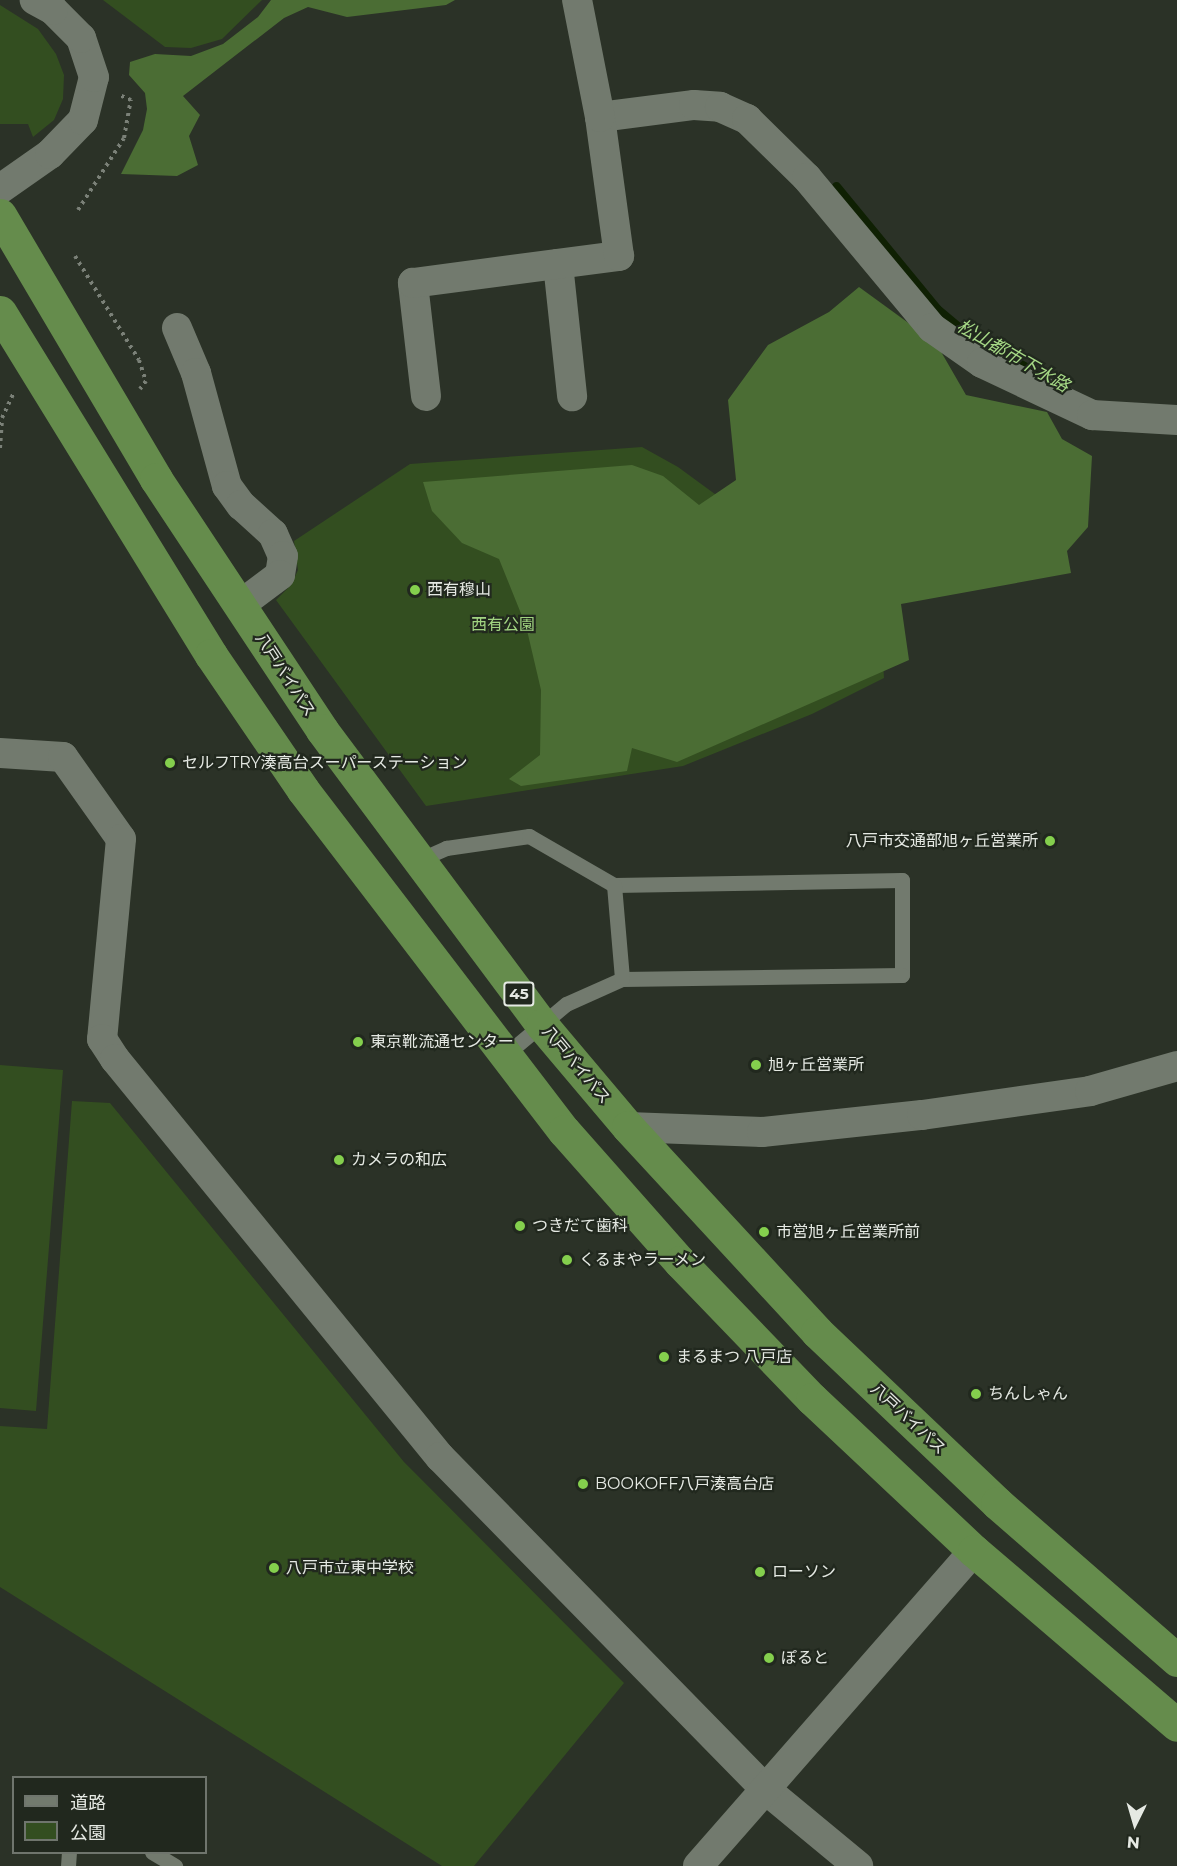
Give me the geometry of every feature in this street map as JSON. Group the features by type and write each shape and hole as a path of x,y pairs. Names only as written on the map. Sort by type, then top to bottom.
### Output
{"highway":[{"name":"八戸バイパス","path":"0,215 156,479 322,730 542,1025 628,1127 817,1332 997,1503 1177,1660"},
{"path":"0,312 211,655 303,790 504,1056 680,1262 812,1399 974,1551 1177,1725"}],"street":[{"path":"0,189 50,154 83,120 94,77 81,38 53,10 35,0"},
{"path":"426,396 413,283 619,256 600,117 577,0"},
{"path":"600,117 694,105 720,107 747,119 807,178 932,328 982,363 1092,415 1177,420"},
{"path":"558,264 572,396"},
{"path":"177,328 196,373 227,486 241,505 273,534 284,556 280,575 240,605"},
{"path":"0,753 63,757 121,839 102,1039 115,1059 440,1457 765,1789 858,1866"},
{"path":"628,1127 762,1132 922,1115 1090,1090 1177,1066"},
{"path":"698,1866 974,1551"}],"lane":[{"path":"419,860 446,848 529,836 614,885 902,880 902,975 622,979 566,1004 504,1056"},
{"path":"614,885 622,979"},
{"path":"155,1854 175,1866"}],"path":[{"path":"78,210 113,160 130,118 131,100 114,93"},
{"path":"75,256 139,360 146,381 135,394"},
{"path":"0,448 2,418 13,393"}],"green space":[{"path":"103,0 262,0 222,39 191,48 165,47"},
{"path":"271,0 455,0 446,5 347,17 308,7 284,18 183,96 200,115 189,136 198,165 177,176 121,174 143,130 147,109 145,93 129,75 130,62 155,54 191,56 223,44 258,17"},
{"path":"0,5 38,29 56,54 64,75 63,99 54,120 33,137 28,124 0,124"},
{"path":"859,287 936,343 966,395 1047,412 1062,439 1092,456 1088,527 1067,551 1071,573 901,604 909,660 677,762 632,748 627,771 521,786 509,779 540,755 541,690 526,626 499,559 462,543 432,511 423,482 632,465 663,476 699,505 736,480 728,400 768,345 829,312"},
{"name":"西有公園","path":"642,447 678,467 749,519 881,630 884,678 812,714 683,766 426,806 276,600 291,585 298,570 294,541 410,464"},
{"path":"0,1065 63,1070 36,1411 0,1408"},
{"name":"八戸市立東中学校","path":"72,1101 110,1103 404,1462 624,1683 474,1866 442,1866 0,1587 0,1426 47,1429"}],"waterway":[{"name":"松山都市下水路","path":"836,186 937,309 967,334 1033,371"}],"place":[{"name":"西有穆山","path":"415,590"},
{"name":"セルフTRY湊高台スーパーステーション","path":"170,763"},
{"name":"八戸市交通部旭ヶ丘営業所","path":"1050,841"},
{"name":"東京靴流通センター","path":"358,1042"},
{"name":"旭ヶ丘営業所","path":"756,1065"},
{"name":"カメラの和広","path":"339,1160"},
{"name":"つきだて歯科","path":"520,1226"},
{"name":"市営旭ヶ丘営業所前","path":"764,1232"},
{"name":"くるまやラーメン","path":"567,1260"},
{"name":"まるまつ 八戸店","path":"664,1357"},
{"name":"ちんしゃん","path":"976,1394"},
{"name":"BOOKOFF八戸湊高台店","path":"583,1484"},
{"name":"八戸市立東中学校","path":"274,1568"},
{"name":"ローソン","path":"760,1572"},
{"name":"ぽると","path":"769,1658"}]}
